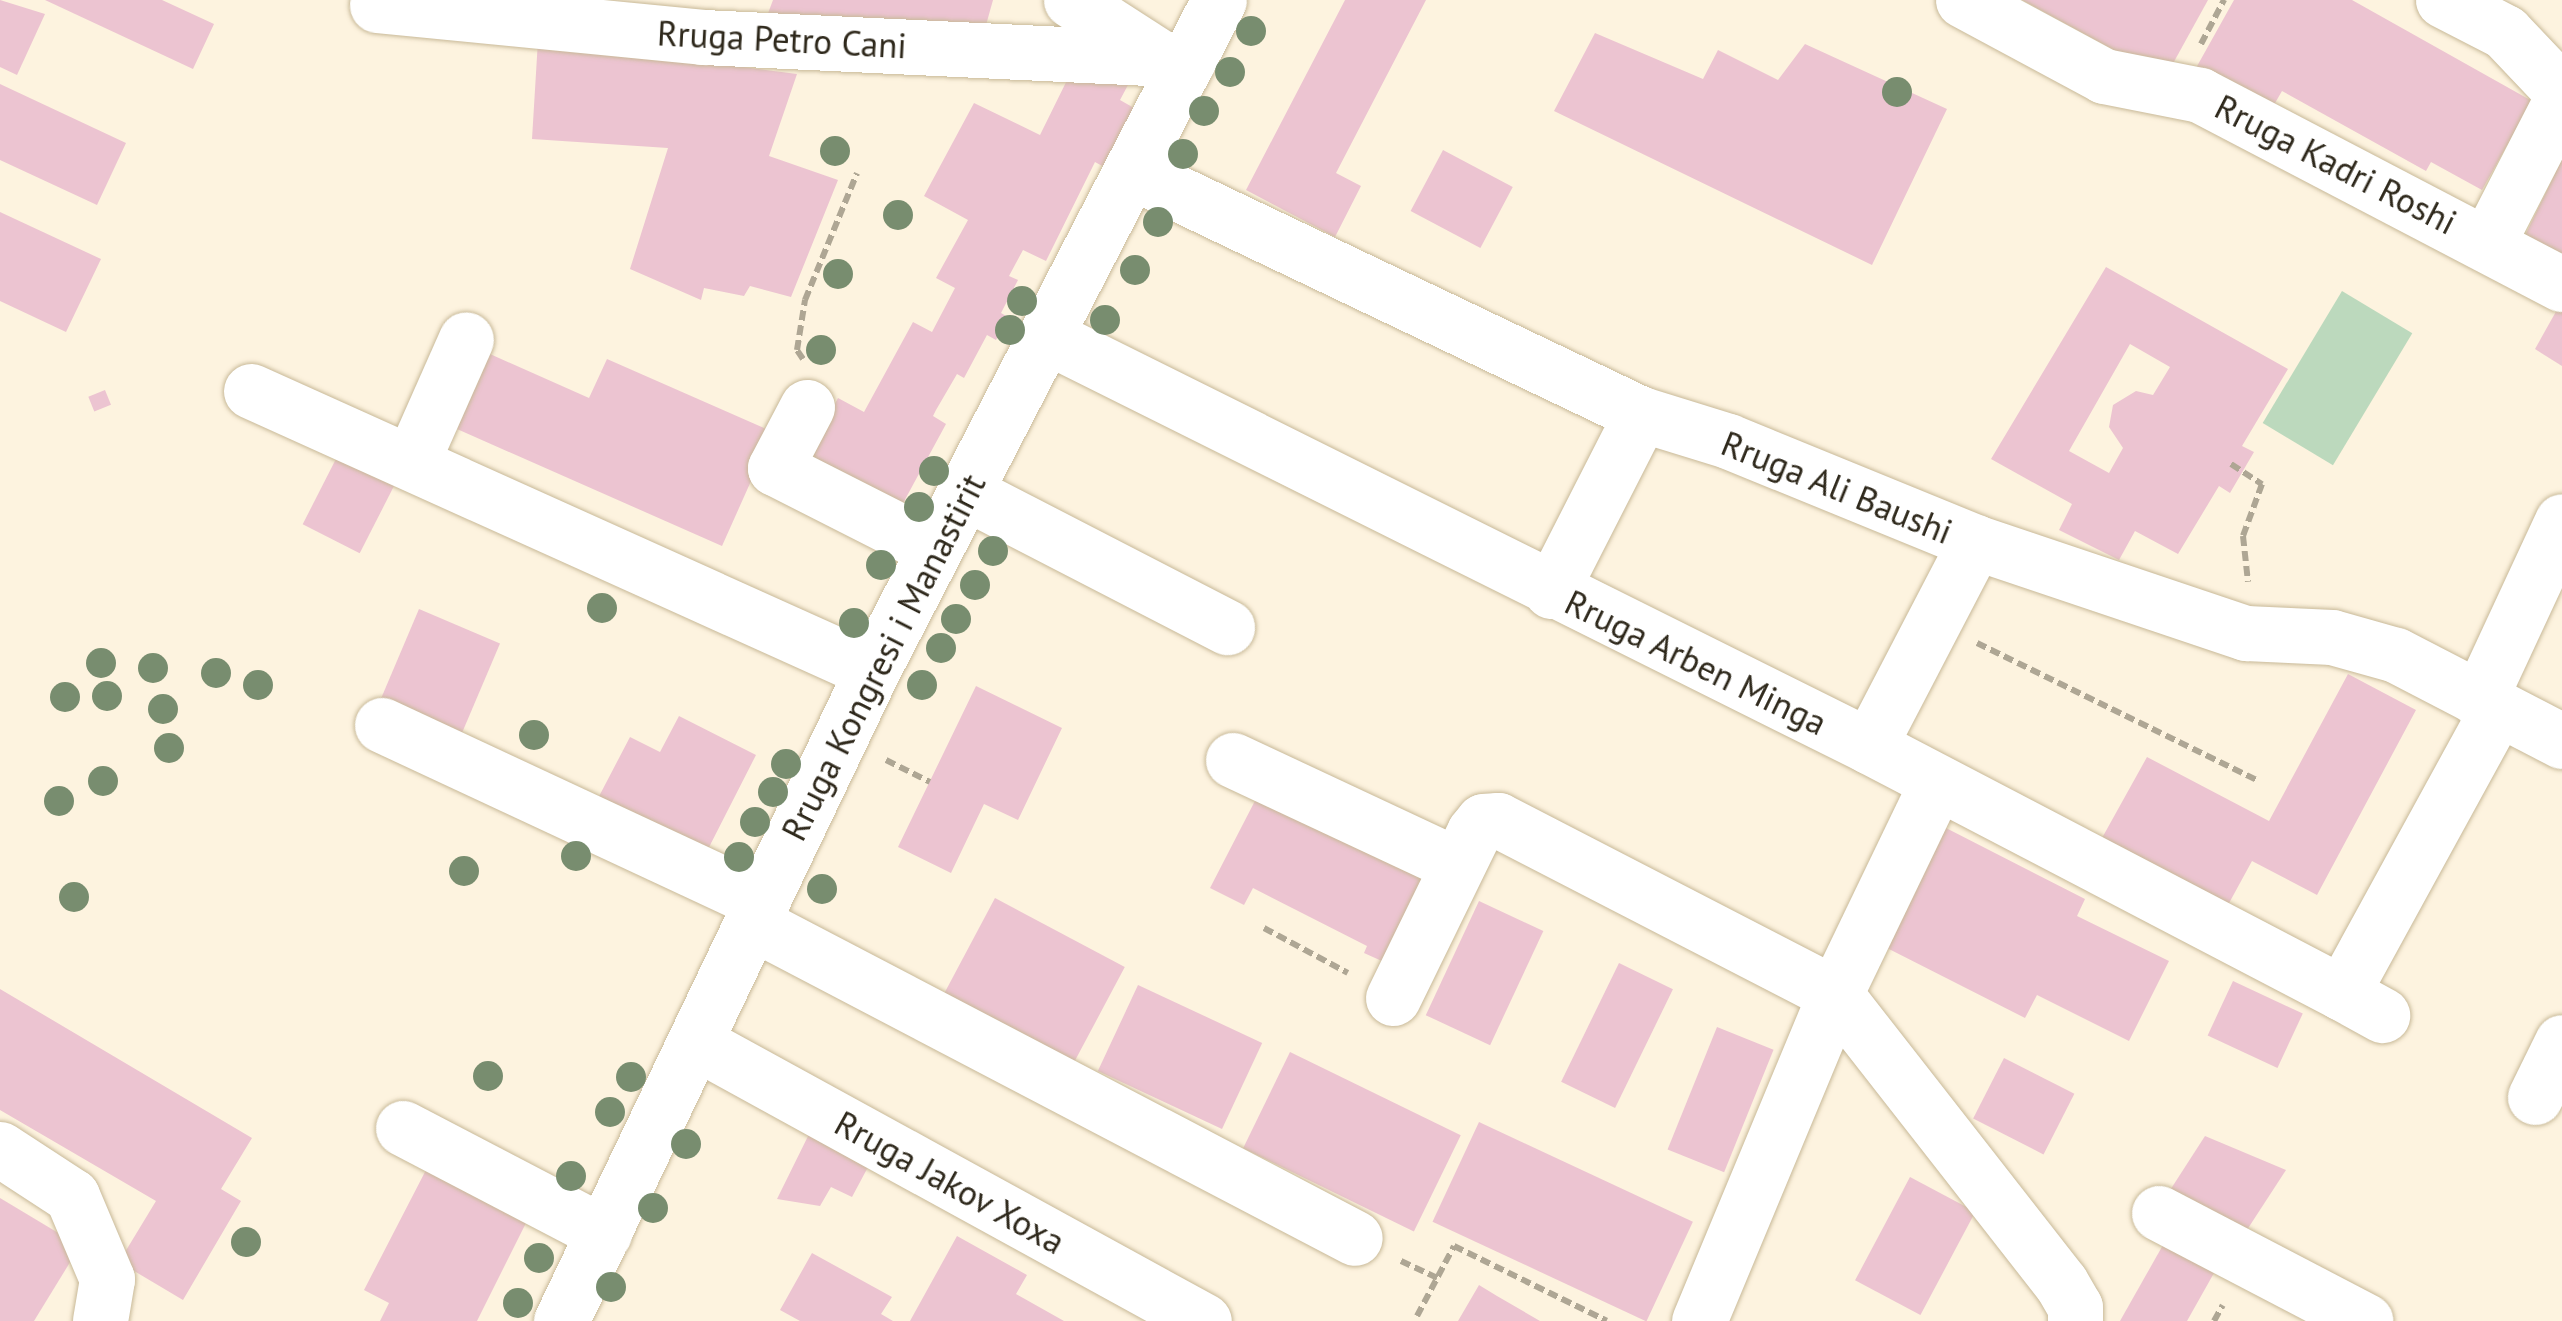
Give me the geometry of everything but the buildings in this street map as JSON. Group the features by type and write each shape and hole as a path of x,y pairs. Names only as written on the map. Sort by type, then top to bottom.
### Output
{"street":[{"path":"1070,0 1174,59"},
{"name":"Rruga Kongresi i Manastirit","path":"561,1321 698,1044 872,671 1131,171 1174,59 1219,0"},
{"name":"Rruga Kadri Roshi","path":"1963,0 2104,76 2200,94 2562,284"},
{"path":"2443,0 2514,16 2562,95"},
{"name":"Rruga Petro Cani","path":"377,5 703,37 1174,59"},
{"name":"Rruga Kadri Roshi","path":"2488,242 2562,95"},
{"name":"Rruga Ali Baushi","path":"1131,171 1641,414 1728,441 1975,542 2246,633 2290,632 2396,656 2562,741"},
{"name":"Rruga Arben Minga","path":"1048,337 1550,591 1869,746 2362,1004 2562,521"},
{"path":"412,461 466,339"},
{"path":"251,390 872,671"},
{"path":"808,408 776,468 935,549"},
{"path":"1550,591 1641,414"},
{"path":"964,492 1227,627"},
{"path":"1869,746 1975,542"},
{"path":"382,724 758,912 1355,1238"},
{"path":"1233,760 1458,865"},
{"path":"1699,1321 1834,994 1938,782"},
{"path":"1393,998 1483,821 1498,820 1834,994 2061,1283 2076,1307 2075,1321"},
{"path":"2534,1097 2562,1042"},
{"name":"Rruga Jakov Xoxa","path":"698,1044 1204,1321"},
{"path":"403,1128 604,1233"},
{"path":"0,1149 72,1196 107,1279 100,1321"},
{"path":"2159,1213 2366,1321"}],"path":[{"path":"797,350 805,300 857,173"},
{"path":"2231,464 2262,484 2242,536 2250,598 2290,632"},
{"path":"1933,622 2259,781"},
{"path":"1264,928 1393,998"},
{"path":"1417,1316 1454,1246 1606,1321"}],"green space":[{"path":"2342,291 2412,333 2333,465 2263,423"}]}
